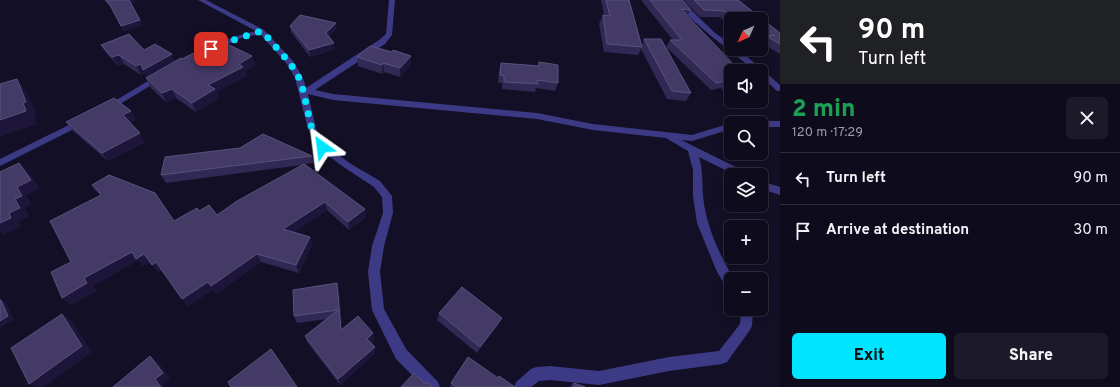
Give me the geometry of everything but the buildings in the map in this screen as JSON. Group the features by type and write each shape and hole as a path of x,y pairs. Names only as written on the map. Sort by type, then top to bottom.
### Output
{"street":[{"path":"202,0 262,31 290,63 306,91 312,130 322,147 348,166 377,184 387,196 388,213 378,246 374,272 378,310 401,354 433,387"},
{"path":"306,91 382,42 389,35 392,0"},
{"path":"676,0 713,34 724,42"},
{"path":"204,52 239,38 262,31"},
{"path":"743,56 752,64"},
{"path":"101,111 170,71"},
{"path":"768,78 780,89"},
{"path":"306,91 332,97 374,102 426,105 537,116 593,127 692,138 724,128"},
{"path":"0,163 56,136 88,118"},
{"path":"768,124 780,124"},
{"path":"665,135 729,168"},
{"path":"692,149 698,170 698,196 702,223 724,273"},
{"path":"768,187 780,191"},
{"path":"521,387 536,374 550,373 599,378 669,364 722,357 746,326 747,316"}],"route":[{"path":"211,49 262,31 290,63 299,78 312,130 322,147"}]}
